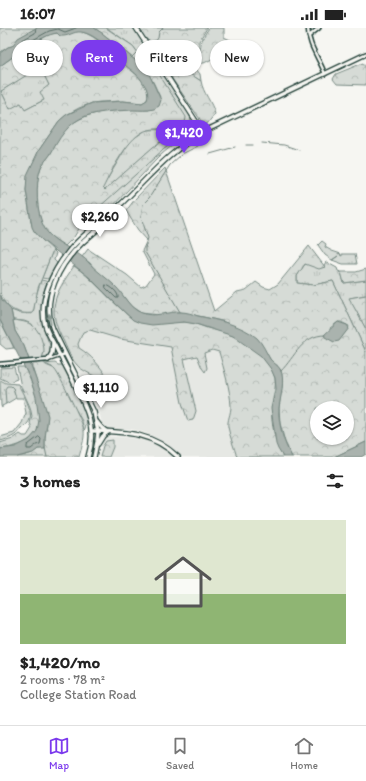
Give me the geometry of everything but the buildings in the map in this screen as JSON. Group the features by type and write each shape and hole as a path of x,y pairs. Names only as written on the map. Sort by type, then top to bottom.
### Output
{"main road":[{"path":"136,28 198,122 203,132"},
{"path":"88,457 91,446 91,420 45,325 44,306 48,285 80,243 113,215 119,205 161,163 192,139 203,132 366,54"},
{"path":"192,139 197,129 198,122"},
{"path":"60,268 51,295 49,313 53,329 90,402 96,421 98,432 94,457"},
{"path":"48,360 52,353 53,342"},
{"path":"96,421 100,427 107,432"},
{"path":"92,432 132,433 143,436 160,443 178,457"},
{"path":"96,446 107,432"}],"street":[{"path":"308,28 310,45 325,74"},
{"path":"308,36 319,28"},
{"path":"1,364 48,360 65,354"}],"shaded area":[{"path":"74,267 133,320 267,363 271,369 281,454 283,457 182,457 167,444 145,433 131,429 107,429 103,427 98,408 57,330 53,318 53,303 56,293 62,282"},
{"path":"104,436 141,438 164,448 175,457 99,457 102,439"}],"green space":[{"path":"0,28 36,28 17,40 12,40 12,46 0,53"},
{"path":"94,28 106,28 124,40 111,40"},
{"path":"107,28 134,28 142,40 135,40 135,49 127,42 127,40 124,40"},
{"path":"139,28 207,28 200,40 148,40 141,33"},
{"path":"209,28 224,28 224,37 230,40 210,40 210,60 202,63 202,41"},
{"path":"80,31 93,37 97,40 71,40 71,76 127,76 127,67 135,73 135,76 138,76 142,80 147,89 148,95 147,100 142,103 123,101 100,102 92,103 79,108 66,115 59,121 39,150 29,172 26,190 31,222 34,231 53,250 38,288 33,313 22,313 17,312 8,306 0,293 0,66 12,58 12,76 25,76 1,91 10,109 21,103 25,110 44,100 40,92 49,85 44,76 63,76 63,40 40,40 50,34"},
{"path":"127,42 135,49 135,60 127,53"},
{"path":"363,63 366,69 366,85 337,84 333,79 336,74"},
{"path":"24,76 45,76 49,85 44,100 25,110 10,109 1,91"},
{"path":"149,76 160,76 186,117 185,124 187,126 148,130 134,138 121,154 103,188 105,190 153,147 178,132 181,132 182,134 181,137 164,149 97,209 92,207 74,237 65,246 48,233 41,222 37,188 39,172 42,165 65,130 74,122 104,111 149,110 160,97"},
{"path":"160,76 165,76 188,112 191,119 187,126"},
{"path":"170,76 193,76 201,81 215,114 207,124 202,122"},
{"path":"193,76 200,76 201,81"},
{"path":"196,126 196,130 160,156 91,228 87,226 84,221 92,207 97,208 164,149 181,137 181,132 173,134 153,147 105,190 102,188 130,141 146,130 178,129 180,131 191,129"},
{"path":"165,168 214,311 237,292 246,290 256,282 263,287 270,289 278,284 309,246 325,267 319,269 305,264 297,276 297,283 313,285 333,281 366,352 366,442 334,457 292,457 285,442 280,423 279,408 282,386 281,370 270,359 257,339 247,332 222,321 180,312 160,315 141,313 131,306 114,285 96,271 90,263 82,257 88,249 127,275 141,287 146,285 154,274 142,251 147,240 138,230 126,211 135,199","holes":["338,322 349,326 339,340 330,328"]},
{"path":"322,241 326,244 325,247 341,254 340,255 342,256 342,254 355,254 357,264 343,264 332,260 325,255 318,245"},
{"path":"53,250 56,253 54,260 57,263 48,279 42,278"},
{"path":"326,262 341,272 344,283 366,280 366,295 350,298 366,329 366,352 333,281 313,285 297,283 297,276 305,264 325,267 324,265"},
{"path":"74,266 93,281 126,314 135,320 153,324 183,322 195,324 230,335 248,344 257,352 268,364 274,376 275,386 272,419 276,440 280,453 283,457 237,457 228,427 231,409 230,399 219,352 212,350 204,353 207,368 205,372 197,356 184,359 196,411 193,420 188,421 182,403 171,347 120,339 90,330 83,332 78,344 79,348 95,361 108,378 104,381 80,368 70,356 58,330 54,311 57,294 61,285"},
{"path":"366,269 366,280 344,283 341,272 356,272"},
{"path":"41,280 47,282 42,300 42,317 45,333 52,349 49,356 42,357 44,353 32,324 24,321 13,320 11,310 19,313 33,313"},
{"path":"49,290 51,291 48,307 49,321 61,349 60,351 47,321 46,307"},
{"path":"366,295 366,329 349,298"},
{"path":"0,320 14,348 6,349 0,344"},
{"path":"13,320 30,324 39,333 44,347 42,358 43,362 55,370 62,381 84,430 79,457 17,457 45,448 47,424 46,412 33,370 24,346 15,331"},
{"path":"55,363 58,365 63,365 86,414 87,423 84,431 82,421 52,367 45,364"},
{"path":"14,367 17,379 9,382 0,378 0,368"},
{"path":"17,367 24,367 31,382 39,411 38,429 27,441 0,449 0,443 13,439 20,434 27,436 32,428 30,423 32,416 30,407 21,387"},
{"path":"0,380 6,383 18,384 29,406 31,415 29,422 12,437 0,441 0,437 14,433 22,423 26,413 23,398 16,398 11,386 6,404 2,406 2,408"},
{"path":"7,386 11,386 13,388 16,398 6,404 5,389"},
{"path":"113,440 113,447 109,457 100,457 106,441"}],"water":[{"path":"36,28 94,28 111,40 99,40 93,36 81,32 63,36 60,36 57,33 39,40 16,40"},
{"path":"12,46 12,57 0,66 0,53"},
{"path":"127,54 135,60 135,73 127,67"},
{"path":"138,76 150,76 161,100 159,106 154,109 115,111 86,116 79,119 69,127 60,137 41,167 39,174 37,198 42,223 49,235 85,259 118,289 130,305 137,311 152,315 183,312 237,326 251,333 257,338 263,345 270,359 282,373 283,383 279,408 279,421 284,440 292,457 283,457 276,444 271,408 276,389 275,378 271,369 261,356 233,336 196,324 184,322 152,325 133,320 89,277 42,240 32,227 26,190 27,175 39,150 59,121 66,115 92,103 123,101 142,103 147,100 148,96 146,87"},
{"path":"0,293 2,300 11,310 15,331 24,346 48,416 45,449 38,449 33,453 17,457 0,457 0,449 15,447 29,440 37,431 39,420 36,397 30,378 0,320"},
{"path":"338,322 347,325 349,328 339,341 334,342 324,335"},
{"path":"366,442 366,454 361,457 334,457"}],"waterway":[{"path":"156,40 159,32 163,28"},
{"path":"131,58 135,54"},
{"path":"262,143 284,145 299,150"},
{"path":"246,145 253,145"},
{"path":"180,312 145,252 148,238 141,217 143,204 149,198 170,165 182,154 198,146"},
{"path":"210,154 235,147"},
{"path":"281,371 305,343 317,336 325,335"},
{"path":"45,448 47,457"}]}
